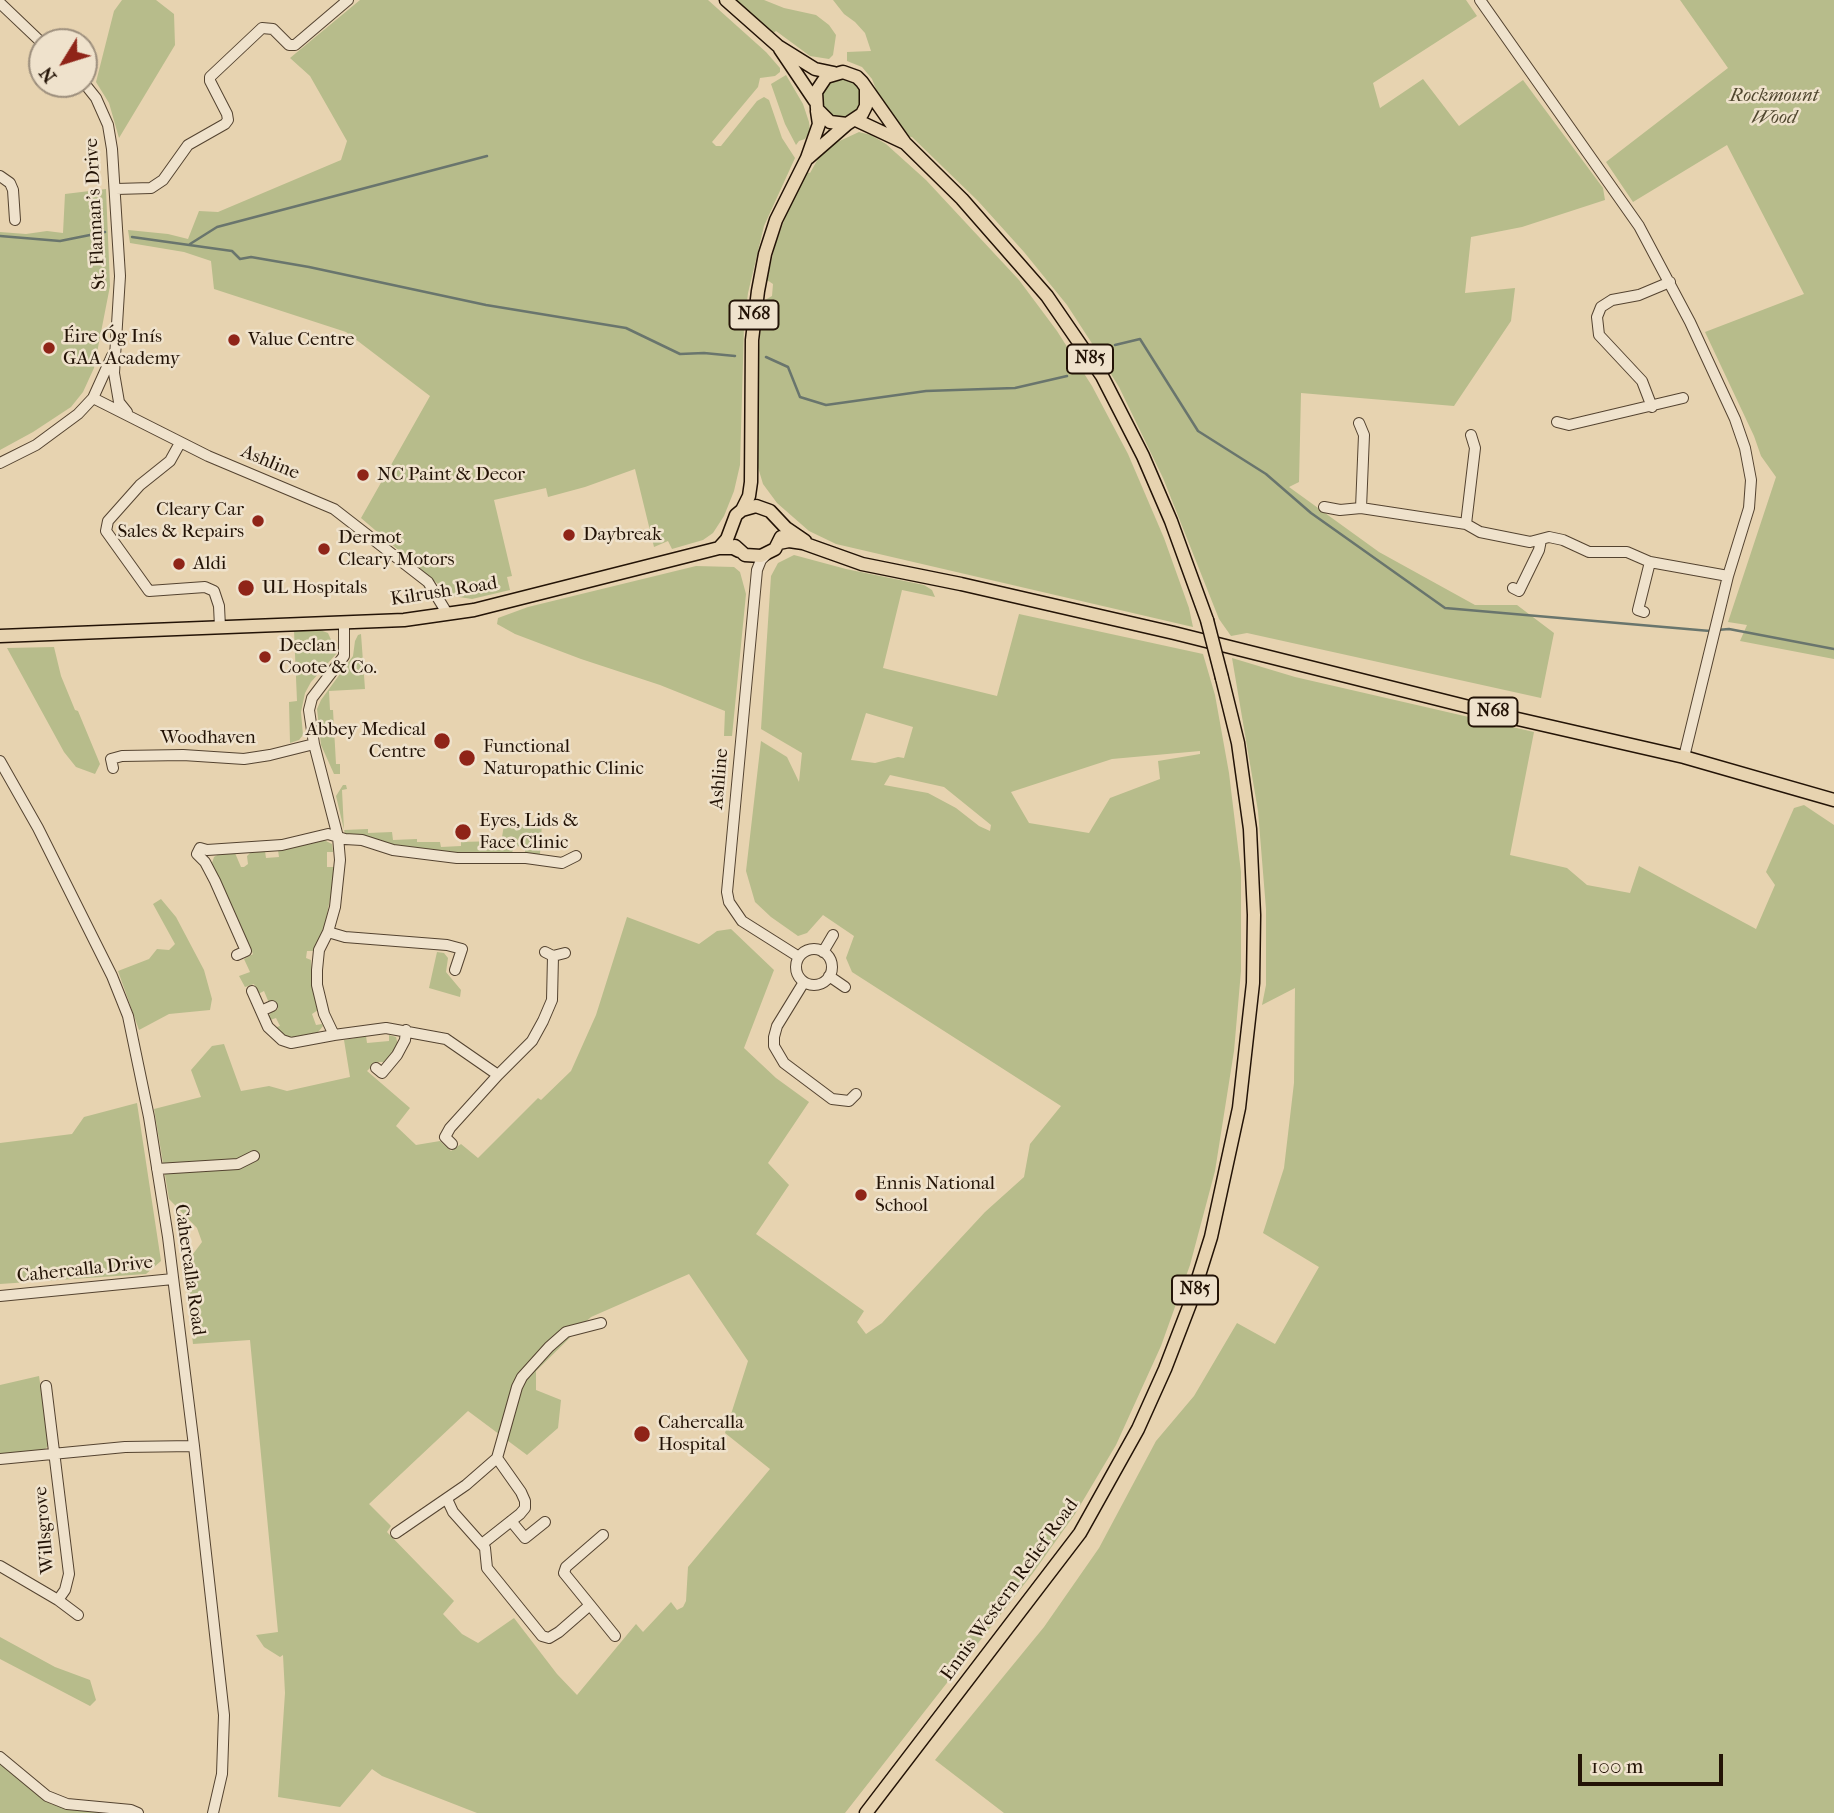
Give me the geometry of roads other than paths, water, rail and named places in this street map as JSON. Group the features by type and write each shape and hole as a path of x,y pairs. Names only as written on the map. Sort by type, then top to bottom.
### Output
{"main road":[{"name":"N85","path":"726,0 778,46 815,69 857,77 866,89"},
{"name":"N85","path":"778,46 830,122 851,122"},
{"path":"816,105 819,83 834,73"},
{"path":"851,122 866,106 866,89"},
{"name":"Ennis Western Relief Road","path":"866,89 905,143 962,199 1047,296 1102,376 1143,456 1180,544 1207,620 1238,743 1250,830 1254,915 1254,983 1239,1108 1211,1237 1190,1304 1165,1369 1138,1429 1080,1533 866,1813"},
{"name":"N68","path":"730,530 732,522 749,496 751,482 752,340 765,254 776,220 807,158 819,124 816,105"},
{"name":"N68","path":"807,158 851,122"},
{"name":"Ennis Western Relief Road","path":"851,122 905,143"},
{"name":"N68","path":"751,482 755,496 786,528 817,548"},
{"path":"730,530 732,542 745,554 766,555 779,543 781,531 774,515 756,506 742,510"},
{"path":"719,548 727,539 730,530"},
{"name":"N68","path":"779,543 789,541 862,564 1187,636 1509,717 1684,757 1834,800"},
{"name":"Kilrush Road","path":"0,636 404,620 510,601 719,548 727,547 745,554"}],"street":[{"path":"116,190 150,188 163,180 188,145 225,124 228,120 227,114 210,77 262,28 273,29 289,46 295,45 348,0"},
{"path":"1480,0 1639,226 1670,282 1735,419 1745,448 1751,480 1749,508 1728,576 1684,757"},
{"path":"0,3 28,30"},
{"name":"St. Flannan's Drive","path":"96,98 108,124 116,190 120,276 114,349"},
{"path":"0,176 10,183 13,190 15,220"},
{"path":"1652,407 1642,381 1599,335 1597,317 1601,307 1612,300 1639,295 1670,282"},
{"path":"0,463 36,445 78,414 93,398 106,373 114,349"},
{"path":"114,349 114,373 119,402 129,415"},
{"name":"Ashline","path":"93,398 180,443 334,509 428,582 447,613"},
{"path":"1557,422 1569,425 1683,398"},
{"path":"1359,423 1364,435 1361,508"},
{"path":"1466,524 1475,448 1471,435"},
{"path":"180,443 170,461 140,485 108,521 106,531 149,591 205,587 214,591 219,606 220,627"},
{"path":"1324,507 1340,510 1361,508 1466,524 1480,532 1530,542 1549,537 1563,540 1589,552 1627,552 1650,562 1728,576"},
{"path":"1513,588 1519,591 1539,550 1541,540"},
{"path":"745,554 757,570"},
{"name":"Ashline","path":"766,555 757,570 727,892 729,902 743,921 799,957"},
{"path":"1644,612 1637,610 1650,562"},
{"path":"334,1035 324,1014 317,985 319,950 328,932 339,882 340,860 338,837 314,744 309,710 313,698 344,656 344,623"},
{"name":"Woodhaven","path":"113,768 111,760 122,756 183,755 244,759 314,744"},
{"name":"Cahercalla Road","path":"0,761 112,976 128,1016 157,1169 173,1279 224,1715 222,1774 213,1813"},
{"path":"237,955 246,951 215,881 198,853 200,848 282,845 328,834 362,840 393,850 457,858 526,858 562,863 576,856"},
{"path":"328,932 345,937 447,945 462,949 455,970"},
{"path":"823,952 833,935"},
{"path":"811,949 823,952 831,963 829,976 816,984 804,982 796,970 799,957 811,949"},
{"path":"452,1144 445,1137 450,1128 531,1041 543,1021 552,1000 549,954 565,953"},
{"path":"829,976 845,986"},
{"path":"804,982 777,1026 774,1046 784,1063 832,1098 849,1101 856,1094"},
{"path":"252,991 268,1027 290,1043 386,1028 407,1030 446,1039 498,1074"},
{"path":"261,1010 272,1006"},
{"path":"376,1068 382,1073 397,1055 407,1030"},
{"path":"157,1169 238,1164 254,1156"},
{"name":"Cahercalla Drive","path":"0,1296 173,1279"},
{"path":"396,1533 447,1499 497,1458 522,1377 558,1337 566,1332 601,1323"},
{"name":"Willsgrove","path":"47,1386 69,1574 65,1590 58,1600"},
{"path":"0,1459 125,1447 194,1446"},
{"path":"482,1544 525,1508 521,1492 497,1458"},
{"path":"447,1499 463,1524 482,1544 487,1568 542,1636 549,1638 559,1632 590,1605"},
{"path":"511,1521 525,1538 545,1522"},
{"path":"603,1535 566,1567 564,1573 615,1636"},
{"name":"Willsgrove","path":"0,1566 78,1615"},
{"path":"0,1757 47,1796 67,1804 138,1813"}],"waterway":[{"path":"190,244 217,227 487,156"},
{"path":"0,236 60,241 105,232"},
{"path":"132,237 232,251 240,259 251,257 309,267 486,305 626,328 680,354 735,356"},
{"path":"1115,345 1140,339 1198,431 1266,474 1311,513 1445,608 1710,631"},
{"path":"766,357 788,367 800,397 826,405 926,391 1015,388 1067,376"},
{"path":"1717,630 1729,629 1834,649"}],"place":[{"name":"Value Centre","path":"234,340"},
{"name":"Éire Óg Inís GAA Academy","path":"49,348"},
{"name":"NC Paint & Decor","path":"363,475"},
{"name":"Cleary Car Sales & Repairs","path":"258,521"},
{"name":"Daybreak","path":"569,535"},
{"name":"Dermot Cleary Motors","path":"324,549"},
{"name":"Aldi","path":"179,564"},
{"name":"UL Hospitals","path":"246,588"},
{"name":"Declan Coote & Co.","path":"265,657"},
{"name":"Abbey Medical Centre","path":"442,741"},
{"name":"Functional Naturopathic Clinic","path":"467,758"},
{"name":"Eyes, Lids & Face Clinic","path":"463,832"},
{"name":"Ennis National School","path":"861,1195"},
{"name":"Cahercalla Hospital","path":"642,1434"}],"park label":[{"name":"Rockmount Wood","path":"1774,107"}]}
